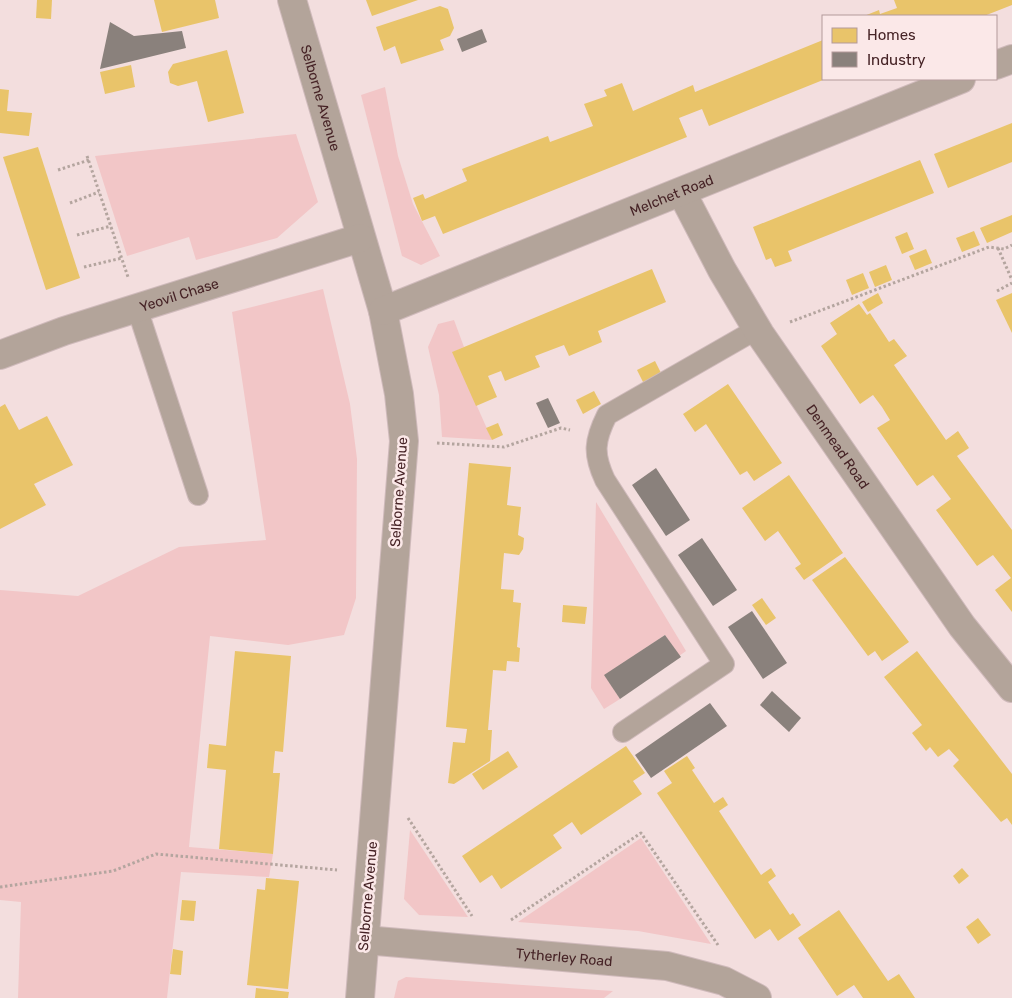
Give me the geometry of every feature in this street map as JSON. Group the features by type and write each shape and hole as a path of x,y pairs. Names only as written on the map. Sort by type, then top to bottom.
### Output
{"street":[{"name":"Selborne Avenue","path":"292,0 383,312 399,394 404,441 360,998"},
{"path":"997,65 1012,59"},
{"name":"Melchet Road","path":"383,312 959,80"},
{"name":"Denmead Road","path":"682,193 722,270 758,332 962,626 1012,688"},
{"name":"Yeovil Chase","path":"0,355 31,342 360,238"},
{"name":"Tytherley Road","path":"365,940 667,966 724,981 757,998"}],"lane":[{"path":"137,308 198,496"},
{"path":"623,732 724,664 605,480 597,461 597,436 607,415 758,332"}],"path":[{"path":"58,170 88,158 137,308"},
{"path":"70,203 99,192"},
{"path":"77,235 111,226"},
{"path":"758,332 989,247 1004,248 1012,245"},
{"path":"997,291 1012,281 998,248"},
{"path":"84,267 122,258"},
{"path":"404,441 504,447 561,428 597,436"},
{"path":"375,811 406,814 479,926 489,950"},
{"path":"489,950 512,919 641,834 720,950 724,981"},
{"path":"0,887 113,871 156,854 370,873"}],"shaded area":[{"path":"385,87 398,156 413,204 440,256 421,265 402,256 361,95"},
{"path":"296,134 318,202 277,238 196,260 189,237 127,256 95,156"},
{"path":"323,289 350,404 357,459 356,598 344,635 288,645 210,636 189,847 273,854 269,877 181,872 167,998 18,998 21,902 0,900 0,590 78,596 179,547 266,540 232,312"},
{"path":"454,320 464,347 453,352 492,440 442,437 439,395 428,347 438,324"},
{"path":"596,502 686,651 679,656 665,635 605,675 620,699 604,709 591,688"},
{"path":"410,830 468,917 419,915 404,899"},
{"path":"641,838 711,944 638,931 518,922"},
{"path":"406,977 613,991 604,998 394,998 398,981"}],"building: Homes":[{"path":"37,0 52,0 51,19 36,18"},
{"path":"154,0 215,0 219,18 162,32"},
{"path":"366,0 418,0 372,16"},
{"path":"894,0 1012,0 1012,5 987,15 866,15 879,10 880,14 897,8"},
{"path":"440,6 448,9 454,28 450,36 440,40 444,50 401,64 395,46 384,51 376,27"},
{"path":"822,40 823,80 709,126 702,109 679,118 687,137 443,234 435,216 422,221 413,198 423,194 425,199 467,181 462,169 548,136 550,142 593,126 584,104 607,96 604,90 622,83 633,111 693,85 695,92"},
{"path":"227,50 244,113 208,122 197,81 178,86 170,83 168,72 173,64"},
{"path":"131,65 135,87 105,94 100,72"},
{"path":"0,89 9,90 7,111 32,113 29,136 0,133"},
{"path":"1012,123 1012,162 948,188 934,154"},
{"path":"38,147 80,278 46,290 3,157"},
{"path":"920,160 934,193 788,251 792,261 775,267 771,258 766,260 753,227"},
{"path":"1012,215 1012,232 987,243 980,228"},
{"path":"974,231 980,245 962,252 956,238"},
{"path":"907,232 914,249 902,254 895,237"},
{"path":"926,249 932,263 915,270 909,256"},
{"path":"886,265 892,280 875,287 869,272"},
{"path":"652,269 666,302 598,331 602,342 569,356 564,345 535,356 540,367 505,381 501,371 488,376 497,397 476,406 452,352"},
{"path":"863,273 869,288 852,295 846,280"},
{"path":"878,293 883,303 868,312 862,302"},
{"path":"1012,293 1012,333 996,300"},
{"path":"859,304 867,315 870,313 889,342 894,339 907,356 894,365 946,440 958,431 969,448 957,456 1012,530 1012,612 995,590 1011,578 993,555 977,566 936,510 951,499 933,475 917,486 877,428 890,420 882,407 873,395 860,404 821,346 837,334 830,323"},
{"path":"655,361 662,375 644,384 637,370"},
{"path":"728,384 782,463 754,481 747,471 740,475 706,424 695,432 683,414"},
{"path":"594,391 601,404 583,414 576,400"},
{"path":"5,404 19,430 47,416 73,465 34,484 46,505 0,529 0,407"},
{"path":"498,423 503,435 492,440 486,428"},
{"path":"469,463 511,467 507,505 521,507 518,535 524,538 523,549 519,555 504,553 501,589 514,590 513,602 521,603 517,647 520,648 519,662 507,661 506,671 493,670 488,730 492,730 490,761 454,784 448,783 453,742 465,743 467,729 446,727"},
{"path":"789,475 843,553 804,580 795,568 801,564 778,531 765,541 742,508"},
{"path":"845,557 909,642 882,661 875,651 868,656 812,580"},
{"path":"762,598 776,618 766,625 752,605"},
{"path":"563,605 587,607 585,624 562,622"},
{"path":"235,651 291,656 283,752 275,751 273,773 280,773 273,854 219,849 226,770 207,768 209,744 226,746"},
{"path":"917,651 1012,774 1012,825 1007,818 1001,822 953,766 959,760 949,749 938,757 930,747 926,751 912,733 922,725 884,677"},
{"path":"626,746 645,773 633,781 642,794 581,835 572,822 553,835 562,848 501,889 492,875 480,883 462,856"},
{"path":"508,751 518,767 483,790 472,774"},
{"path":"687,756 695,768 692,770 714,803 723,797 728,805 719,811 761,875 771,868 776,876 768,882 790,915 793,913 801,925 778,941 770,929 755,939 657,793 672,783 664,771"},
{"path":"962,868 969,876 959,884 953,876"},
{"path":"266,878 299,881 288,989 247,985 257,889 265,890"},
{"path":"182,900 196,901 194,921 180,920"},
{"path":"839,910 888,981 899,974 915,998 863,998 854,985 837,996 798,938"},
{"path":"978,918 991,935 978,944 966,927"},
{"path":"173,949 183,951 181,975 170,974"},
{"path":"256,988 289,992 288,998 255,998"}],"building: Industry":[{"path":"110,22 134,36 182,31 186,48 100,69"},
{"path":"482,29 487,42 462,52 457,39"},
{"path":"548,398 560,423 548,428 536,403"},
{"path":"656,468 690,520 666,536 632,485"},
{"path":"702,538 737,590 713,606 678,555"},
{"path":"752,611 787,663 763,679 728,627"},
{"path":"665,635 681,657 620,699 604,675"},
{"path":"772,691 801,718 789,732 760,705"},
{"path":"710,703 727,726 651,778 635,755"}]}
